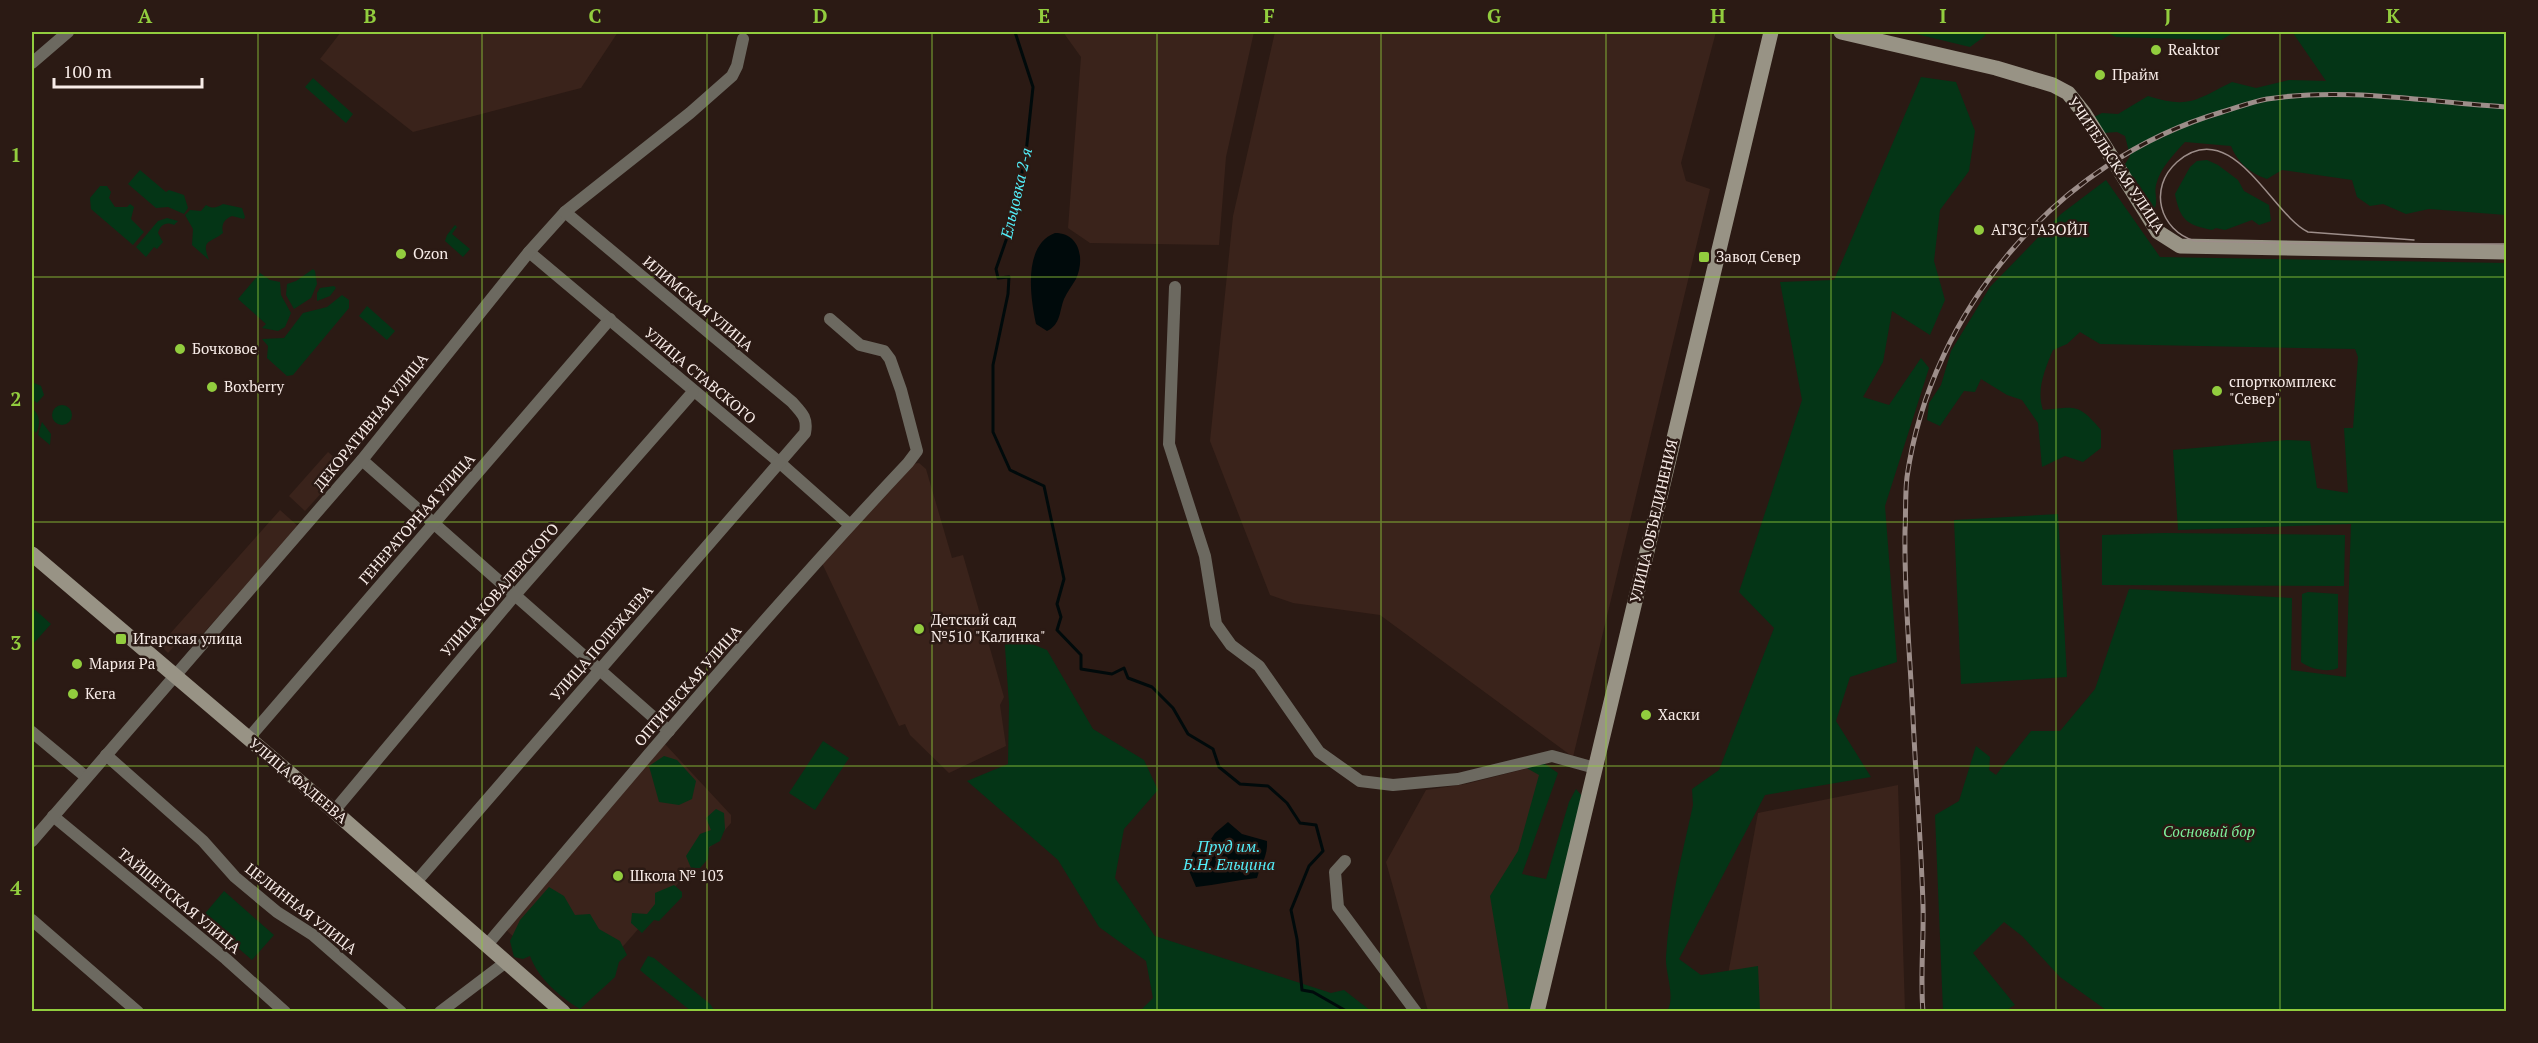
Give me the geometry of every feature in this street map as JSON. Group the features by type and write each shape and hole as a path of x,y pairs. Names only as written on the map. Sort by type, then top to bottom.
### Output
{"main road":[{"name":"УЛИЦА ОБЪЕДИНЕНИЯ","path":"1537,1011 1771,32"},
{"name":"УЧИТЕЛЬСКАЯ УЛИЦА","path":"1841,32 1996,68 2053,85 2068,93 2084,113 2157,232 2180,246 2506,252"},
{"name":"УЛИЦА ФАДЕЕВА","path":"32,554 334,811 563,1011"}],"street":[{"path":"32,63 68,32"},
{"name":"ДЕКОРАТИВНАЯ УЛИЦА","path":"32,841 362,460 529,252 565,213 690,113 732,76 737,66 743,39"},
{"name":"ИЛИМСКАЯ УЛИЦА","path":"565,213 792,402 807,422"},
{"name":"УЛИЦА СТАВСКОГО","path":"529,252 779,462 850,525"},
{"path":"1175,287 1169,444 1205,556 1216,624 1231,645 1259,666 1319,752 1360,781 1393,785 1458,779 1552,756 1595,768"},
{"name":"ГЕНЕРАТОРНАЯ УЛИЦА","path":"248,739 610,319"},
{"name":"ОПТИЧЕСКАЯ УЛИЦА","path":"487,945 669,731 917,451 901,390 890,359 884,351 860,345 830,319"},
{"name":"УЛИЦА КОВАЛЕВСКОГО","path":"334,811 515,595 693,392"},
{"name":"УЛИЦА ПОЛЕЖАЕВА","path":"416,882 805,433 807,422"},
{"path":"362,460 435,521 598,670 669,731"},
{"path":"32,732 86,777"},
{"name":"ЦЕЛИННАЯ УЛИЦА","path":"106,755 203,842 235,877 277,912 313,935 400,1011"},
{"name":"ТАЙШЕТСКАЯ УЛИЦА","path":"53,816 226,959 285,1011"},
{"path":"1345,861 1335,872 1338,907 1416,1011"},
{"path":"32,920 138,1011"},
{"path":"440,1011 506,962"}],"shaded area":[{"path":"341,32 618,32 581,88 413,132 320,59"},
{"path":"1063,32 1254,32 1226,157 1219,245 1090,243 1068,228 1081,57"},
{"path":"1275,32 1716,32 1681,163 1686,181 1710,189 1573,757 1380,615 1293,603 1270,595 1210,441 1233,216"},
{"path":"328,452 345,467 305,511 289,496"},
{"name":"Детский сад №510 \"Калинка\"","path":"919,463 926,469 952,558 963,555 1004,697 1000,705 1006,746 949,773 910,735 905,724 899,726 821,561 910,464"},
{"path":"280,510 299,527 190,648 180,640 168,653 160,645"},
{"name":"Школа № 103","path":"665,744 731,815 731,823 590,984 571,987 505,929"},
{"path":"1533,767 1545,774 1527,841 1494,895 1513,1011 1428,1011 1386,862 1426,790 1466,784"},
{"path":"1898,785 1905,1011 1721,1012 1758,813"}],"green space":[{"path":"1908,32 1986,32 1985,36 1970,47"},
{"path":"2106,32 2235,32 2221,40 2116,37"},
{"path":"2271,32 2506,32 2506,215 2429,209 2406,214 2383,204 2370,206 2357,197 2352,180 2282,170 2267,179 2245,167 2231,146 2185,142 2168,162 2158,179 2155,208 2145,201 2124,166 2130,156 2125,136 2117,132 2104,133 2092,118 2102,113 2118,114 2148,96 2173,102 2192,101 2232,82 2256,88 2289,80 2326,81 2293,33"},
{"path":"1921,77 1956,82 1975,131 1969,171 1940,210 1934,261 1945,300 1930,335 1892,311 1883,362 1863,397 1889,405 1921,358 1929,368 1885,506 1897,662 1850,677 1836,721 1871,777 1765,795 1679,959 1701,975 1758,966 1760,1011 1667,1011 1670,985 1666,957 1670,918 1693,805 1692,789 1719,770 1774,628 1739,592 1802,400 1780,282 1834,280"},
{"path":"313,78 353,114 346,123 305,87"},
{"path":"2207,160 2238,180 2244,191 2269,205 2271,221 2259,225 2252,220 2225,230 2216,228 2212,230 2196,226 2186,220 2179,210 2175,194 2190,167 2197,161"},
{"path":"140,170 166,192 169,190 184,195 188,208 184,214 168,207 156,208 128,184"},
{"name":"Сосновый бор","path":"2106,180 2160,257 2506,263 2506,1011 2111,1011 2106,1010 2060,977 2022,936 2004,922 1973,953 2015,1005 2005,1011 1943,1011 1935,815 1959,801 1976,746 1990,757 1989,770 1996,775 2031,731 2060,731 2095,689 2129,589 2292,598 2291,670 2346,677 2351,524 2178,530 2173,450 2287,440 2310,441 2317,488 2348,493 2344,428 2353,428 2358,357 2355,349 2100,344 2080,332 2067,344 2053,350 2044,372 2040,395 2043,410 2076,409 2087,415 2101,430 2101,448 2083,462 2065,456 2042,467 2038,423 2022,400 2007,395 1981,379 1975,392 1964,391 1940,426 1927,420 1929,403 1941,385 1951,351 1990,287 2061,214"},
{"path":"100,186 107,186 111,192 109,198 115,207 127,207 130,204 134,207 131,219 144,232 133,245 91,209 90,198"},
{"path":"223,204 242,208 245,217 244,219 232,216 225,221 223,233 206,245 209,260 192,245 193,229 185,215 190,210 201,211 206,205 214,207"},
{"path":"167,218 178,221 174,225 168,223 160,228 158,233 163,242 157,249 154,247 146,257 136,247 158,221"},
{"path":"455,225 457,227 452,234 470,249 463,257 445,241"},
{"path":"313,269 317,284 311,298 294,309 286,295 287,284 296,281"},
{"path":"260,273 270,280 280,282 281,295 291,313 285,327 278,331 262,328 266,324 238,299"},
{"path":"334,286 336,288 330,296 317,301 320,288"},
{"path":"342,295 349,300 349,308 293,375 287,376 267,358 268,346 262,339 284,338 303,313 327,307"},
{"path":"367,306 395,331 387,340 359,316"},
{"path":"32,382 41,386 44,395 37,403 32,399"},
{"path":"58,405 66,405 72,411 72,419 66,425 58,425 52,419 52,411"},
{"path":"32,408 39,420 36,433 32,429"},
{"path":"42,422 51,434 50,445 38,435"},
{"path":"2058,514 2067,677 1961,684 1954,520"},
{"path":"2164,533 2345,535 2344,586 2102,585 2102,535"},
{"path":"2308,592 2338,594 2338,668 2319,670 2301,662 2302,594"},
{"path":"32,607 51,624 33,644 32,643"},
{"path":"1004,633 1047,650 1093,729 1144,760 1158,790 1124,829 1115,878 1155,936 1331,993 1344,990 1371,1011 1140,1011 1153,998 1146,961 1099,927 1058,860 967,781 1008,764 1009,704"},
{"path":"823,741 849,758 815,810 789,793"},
{"path":"664,756 677,760 696,781 692,799 679,805 659,802 649,766"},
{"path":"1542,762 1558,773 1522,874 1546,879 1569,802 1576,789 1582,796 1532,1011 1509,1011 1490,896 1518,851 1539,775 1523,766"},
{"path":"716,809 724,813 725,829 720,841 709,847 708,859 700,868 691,868 686,856 700,834 711,830 706,818"},
{"path":"674,885 682,892 682,897 659,921 654,920 642,933 631,923 632,913 647,914 655,904 655,893"},
{"path":"549,887 564,896 575,915 590,914 599,929 620,941 627,955 619,962 615,977 580,1009 550,986 538,972 530,956 523,959 514,957 510,941 520,920"},
{"path":"224,891 274,935 252,960 202,917"},
{"path":"648,956 654,958 710,1004 715,1011 691,1011 647,976 640,970"}],"water":[{"path":"1055,233 1070,237 1075,242 1080,263 1076,279 1064,299 1057,321 1047,331 1036,324 1031,272 1038,248 1045,239"},
{"name":"Пруд им. Б.Н. Ельцина","path":"1228,822 1242,834 1267,841 1265,856 1257,878 1196,887 1187,866 1193,852 1209,842 1215,833"}],"waterway":[{"name":"Ельцовка 2-я","path":"1015,32 1033,87 1026,153 1011,226 996,269 998,278 1009,277 1008,294 993,365 993,432 1010,470 1044,486 1064,579 1057,604 1061,617 1057,630 1081,655 1081,669 1112,674 1124,668 1128,678 1152,687 1173,708 1188,734 1213,749 1219,767 1240,784 1268,786 1287,803 1300,823 1316,825 1323,851 1309,866 1291,910 1297,939 1302,990 1313,992 1348,1012"}],"tram line":[{"path":"2414,240 2308,232 2294,222 2250,173 2233,159 2216,150 2197,151 2177,162 2168,172 2160,196 2166,218 2173,228 2183,236 2195,241 2319,244 2506,244"}],"railway":[{"path":"1923,1012 1922,881 1905,578 1906,483 1921,415 1943,356 1974,300 2012,250 2057,204 2107,166 2163,135 2222,112 2267,99 2327,94 2506,107"}],"place":[{"name":"Reaktor","path":"2156,50"},
{"name":"Прайм","path":"2100,75"},
{"name":"АГЗС ГАЗОЙЛ","path":"1979,230"},
{"name":"Ozon","path":"401,254"},
{"name":"Завод Север","path":"1704,257"},
{"name":"Бочковое","path":"180,349"},
{"name":"Boxberry","path":"212,387"},
{"name":"спорткомплекс \"Север\"","path":"2217,391"},
{"name":"Детский сад №510 \"Калинка\"","path":"919,629"},
{"name":"Игарская улица","path":"121,639"},
{"name":"Мария Ра","path":"77,664"},
{"name":"Кега","path":"73,694"},
{"name":"Хаски","path":"1646,715"},
{"name":"Школа № 103","path":"618,876"}]}
